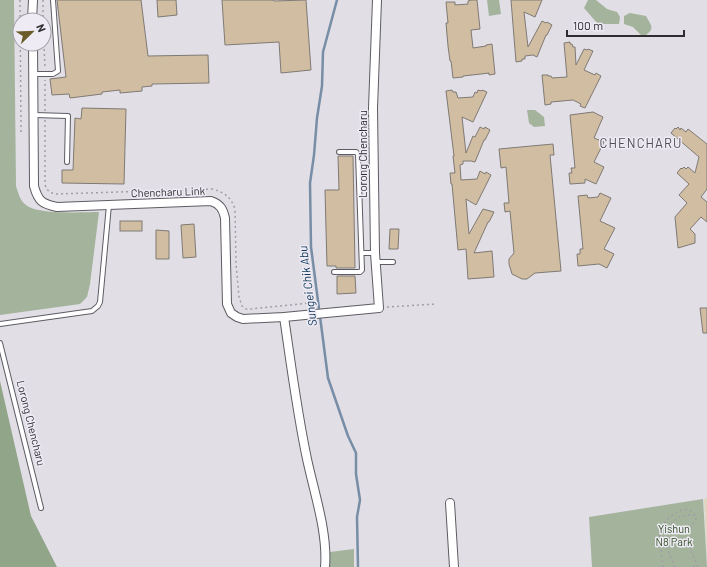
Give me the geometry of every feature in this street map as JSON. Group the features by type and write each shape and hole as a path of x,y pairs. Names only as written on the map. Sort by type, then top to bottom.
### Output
{"street":[{"path":"32,12 33,0"},
{"name":"Lorong Chencharu","path":"377,0 373,108 375,257 379,308"},
{"name":"Chencharu Link","path":"33,52 34,186 36,195 46,205 57,207 211,201 221,206 225,218 227,304 231,313 237,317 243,319 284,317 379,308"},
{"path":"284,317 299,416 307,460 320,515 326,556 325,567"},
{"path":"450,503 454,567"}],"lane":[{"path":"33,74 53,74 58,71 53,0"},
{"path":"34,115 68,116 68,162"},
{"path":"334,272 362,271 358,154 356,152 339,152"},
{"path":"0,324 92,310 98,306 100,302 110,204"},
{"path":"362,253 393,262"},
{"name":"Lorong Chencharu","path":"0,343 41,508"}],"path":[{"path":"20,0 21,134"},
{"path":"43,0 43,12"},
{"path":"379,308 436,304"},
{"path":"663,567 660,536 661,529 665,521 674,512 682,510 692,512 695,515 696,520 689,532 688,541 698,567"},
{"path":"672,567 675,566 666,542 669,529 681,516 695,515"},
{"path":"693,567 696,563"}],"shaded area":[{"path":"707,498 707,559 704,499"}],"green space":[{"path":"0,0 14,0 14,12 12,12 12,52 15,52 16,186 22,201 32,208 50,212 99,212 87,297 80,304 0,315"},
{"path":"487,0 499,0 501,14 489,16"},
{"path":"588,0 596,0 607,9 617,12 620,17 619,24 598,24 584,8"},
{"path":"630,13 646,16 652,27 645,36 642,36 633,27 624,24 624,16"},
{"path":"527,110 535,110 544,117 545,126 534,127 529,123"},
{"path":"0,381 31,516 57,567 0,567"},
{"name":"Yishun N8 Park","path":"703,499 707,567 592,567 589,517"},
{"path":"354,549 354,567 330,567 330,552"}],"building":[{"path":"57,0 141,0 148,56 208,55 209,83 152,84 152,86 142,87 142,91 120,93 120,90 70,98 69,94 52,95 50,79 66,77"},
{"path":"157,0 176,0 177,15 158,17"},
{"path":"222,0 306,0 311,70 281,73 279,42 225,45"},
{"path":"477,0 480,29 471,30 473,48 492,44 495,74 489,75 489,73 453,78 448,46 446,2 455,2 455,5 468,4 468,1"},
{"path":"511,0 542,0 535,17 524,12 528,47 542,21 552,25 537,57 533,55 525,56 525,59 522,59 522,61 516,62"},
{"path":"570,42 573,47 575,47 576,65 584,49 593,51 584,70 601,76 585,108 573,100 551,102 551,104 545,105 542,75 548,75 552,78 567,77 564,43"},
{"path":"452,90 453,92 456,92 458,98 473,97 475,92 477,93 478,90 487,92 473,122 462,117 466,153 473,136 475,137 480,127 484,129 485,127 490,130 475,162 463,161 463,164 460,165 461,180 477,179 480,171 491,175 476,205 466,199 469,234 483,209 494,212 474,253 492,251 494,277 468,279 466,249 458,250 450,173 455,173 454,156 446,91"},
{"path":"82,108 126,109 124,184 62,183 62,170 73,170 75,118 81,119"},
{"path":"593,112 603,117 594,138 604,142 594,162 604,167 596,184 585,179 585,183 570,184 569,173 572,173 571,168 575,168 570,115"},
{"path":"678,127 680,130 681,128 686,132 688,129 707,144 707,189 701,197 707,202 707,222 701,217 690,229 695,234 695,243 678,248 675,217 687,203 679,195 689,184 677,173 681,168 682,169 684,167 686,169 688,167 695,173 699,157 671,133"},
{"path":"553,144 554,155 550,155 561,271 535,273 527,279 522,279 512,274 509,264 509,259 514,253 510,211 505,212 504,203 509,203 506,167 501,168 499,149"},
{"path":"338,156 353,156 355,268 336,268 336,266 327,266 325,190 339,190"},
{"path":"600,193 611,198 600,221 615,228 604,249 614,254 607,268 599,264 578,266 577,254 580,254 580,249 583,249 578,196 587,195 588,198 598,197"},
{"path":"120,221 142,221 142,231 120,231"},
{"path":"194,224 196,257 183,258 181,225"},
{"path":"390,229 399,229 398,249 389,249"},
{"path":"156,230 169,231 169,259 156,259"},
{"path":"337,276 355,276 356,293 337,294"},
{"path":"700,308 707,308 707,333 703,333"}],"waterway":[{"name":"Sungei Chik Abu","path":"337,0 323,52 322,86 310,183 311,247 328,378 348,436 356,453 356,474 360,500 357,517 358,567"}],"district":[{"name":"CHENCHARU","path":"641,143"}]}
